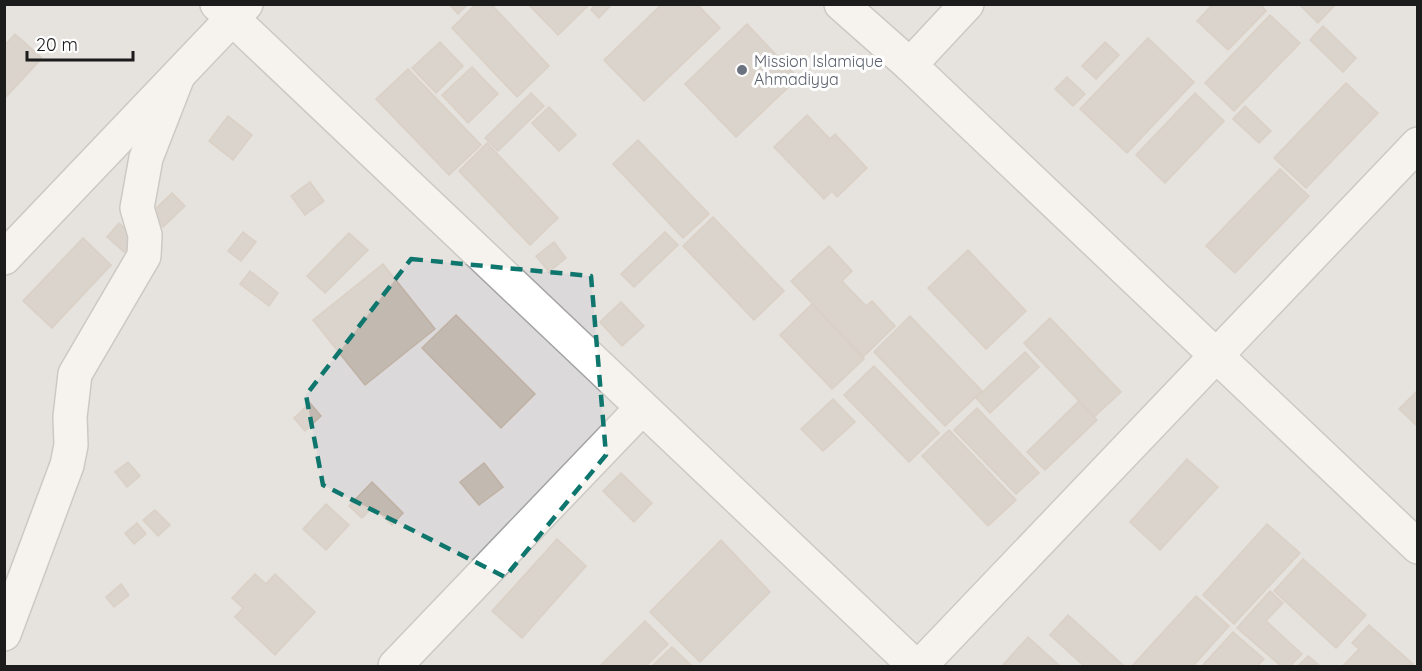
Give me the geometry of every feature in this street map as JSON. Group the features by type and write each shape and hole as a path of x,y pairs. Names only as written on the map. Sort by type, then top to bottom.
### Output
{"street":[{"path":"841,4 910,65 1418,547"},
{"path":"910,65 967,4"},
{"path":"4,258 178,76 232,9 642,408 915,666"},
{"path":"4,634 67,465 71,445 70,417 75,374 144,256 146,235 136,208 146,158 178,76"},
{"path":"920,666 1418,144"},
{"path":"395,666 642,408"}],"highlighted area":[{"path":"411,259 591,276 606,455 505,577 323,485 306,395"}],"shaded area":[{"path":"5,5 1417,5 1417,666 5,666"}],"building":[{"path":"449,4 468,4 458,14"},
{"path":"476,4 491,4 549,66 517,97 452,28"},
{"path":"528,4 590,4 558,35"},
{"path":"595,4 612,4 599,18 591,10"},
{"path":"662,4 697,4 720,28 644,101 604,60"},
{"path":"1213,4 1260,4 1266,11 1228,50 1197,21"},
{"path":"1299,4 1336,4 1318,23"},
{"path":"1270,15 1300,43 1234,111 1205,83"},
{"path":"747,24 798,78 736,137 685,84"},
{"path":"1323,26 1356,58 1343,72 1310,40"},
{"path":"15,34 42,58 4,99 4,46"},
{"path":"1148,38 1194,82 1127,153 1080,109"},
{"path":"440,42 463,66 436,93 412,68"},
{"path":"1105,42 1119,55 1096,79 1082,66"},
{"path":"472,67 498,94 468,123 442,95"},
{"path":"408,69 481,145 449,175 376,99"},
{"path":"1067,77 1085,94 1073,106 1055,89"},
{"path":"1346,83 1378,113 1306,188 1274,158"},
{"path":"531,93 544,106 498,151 485,138"},
{"path":"1195,93 1224,121 1165,183 1136,155"},
{"path":"1245,106 1271,131 1259,143 1233,119"},
{"path":"549,107 576,135 559,151 532,123"},
{"path":"807,115 830,139 835,134 867,168 837,197 832,191 824,199 774,147"},
{"path":"228,116 252,135 233,160 209,141"},
{"path":"638,140 709,214 683,238 613,164"},
{"path":"487,143 558,218 530,245 459,171"},
{"path":"1280,169 1309,196 1235,273 1206,246"},
{"path":"310,182 324,201 305,215 291,196"},
{"path":"172,193 185,206 163,227 150,214"},
{"path":"713,217 784,291 754,320 683,246"},
{"path":"119,223 136,239 124,252 107,237"},
{"path":"243,232 256,242 241,261 228,251"},
{"path":"665,232 678,245 634,287 621,274"},
{"path":"349,233 368,250 325,293 307,276"},
{"path":"83,238 111,265 52,328 23,301"},
{"path":"554,242 566,258 549,272 536,256"},
{"path":"829,246 852,271 842,281 866,306 872,301 895,326 863,357 791,281"},
{"path":"968,250 1026,311 986,349 928,288"},
{"path":"383,264 435,329 365,385 313,320"},
{"path":"250,271 278,293 269,306 240,284"},
{"path":"621,302 644,326 622,346 600,322"},
{"path":"812,304 864,359 832,389 780,335"},
{"path":"456,315 535,394 501,428 422,348"},
{"path":"910,316 982,391 945,426 874,352"},
{"path":"1050,318 1121,392 1094,417 1024,343"},
{"path":"1025,352 1039,367 990,413 976,398"},
{"path":"874,366 939,433 909,462 844,395"},
{"path":"1418,390 1418,427 1399,409"},
{"path":"833,399 855,422 823,451 801,429"},
{"path":"1079,401 1097,420 1045,470 1027,452"},
{"path":"310,403 321,416 305,431 294,418"},
{"path":"977,408 1039,473 1016,494 954,430"},
{"path":"949,430 1016,500 988,526 922,456"},
{"path":"1187,459 1218,487 1160,550 1130,522"},
{"path":"128,462 140,476 127,487 115,472"},
{"path":"484,463 503,487 479,505 460,482"},
{"path":"621,473 652,503 634,522 603,491"},
{"path":"372,482 403,513 392,525 373,507 362,518 349,506"},
{"path":"326,504 349,525 326,550 303,529"},
{"path":"155,510 170,525 158,536 143,520"},
{"path":"137,523 146,534 134,544 125,533"},
{"path":"1267,524 1300,553 1234,624 1203,595"},
{"path":"557,539 586,566 522,638 492,611"},
{"path":"721,540 770,592 700,662 650,612"},
{"path":"1303,559 1366,615 1336,648 1274,591"},
{"path":"255,574 266,584 275,574 315,612 275,655 235,617 243,608 232,598"},
{"path":"121,584 129,595 114,607 106,597"},
{"path":"1270,591 1283,603 1266,621 1302,654 1290,666 1281,666 1237,628"},
{"path":"1196,596 1229,626 1193,666 1132,666"},
{"path":"1068,615 1124,666 1084,666 1050,635"},
{"path":"645,621 668,644 646,666 600,666"},
{"path":"1369,625 1413,664 1411,666 1343,666 1359,649 1352,643"},
{"path":"1233,632 1264,659 1257,666 1202,666"},
{"path":"1028,637 1060,666 1002,666"},
{"path":"672,647 692,666 652,666"},
{"path":"1308,656 1318,664 1298,666"}],"place":[{"name":"Mission Islamique Ahmadiyya","path":"742,70"}]}
